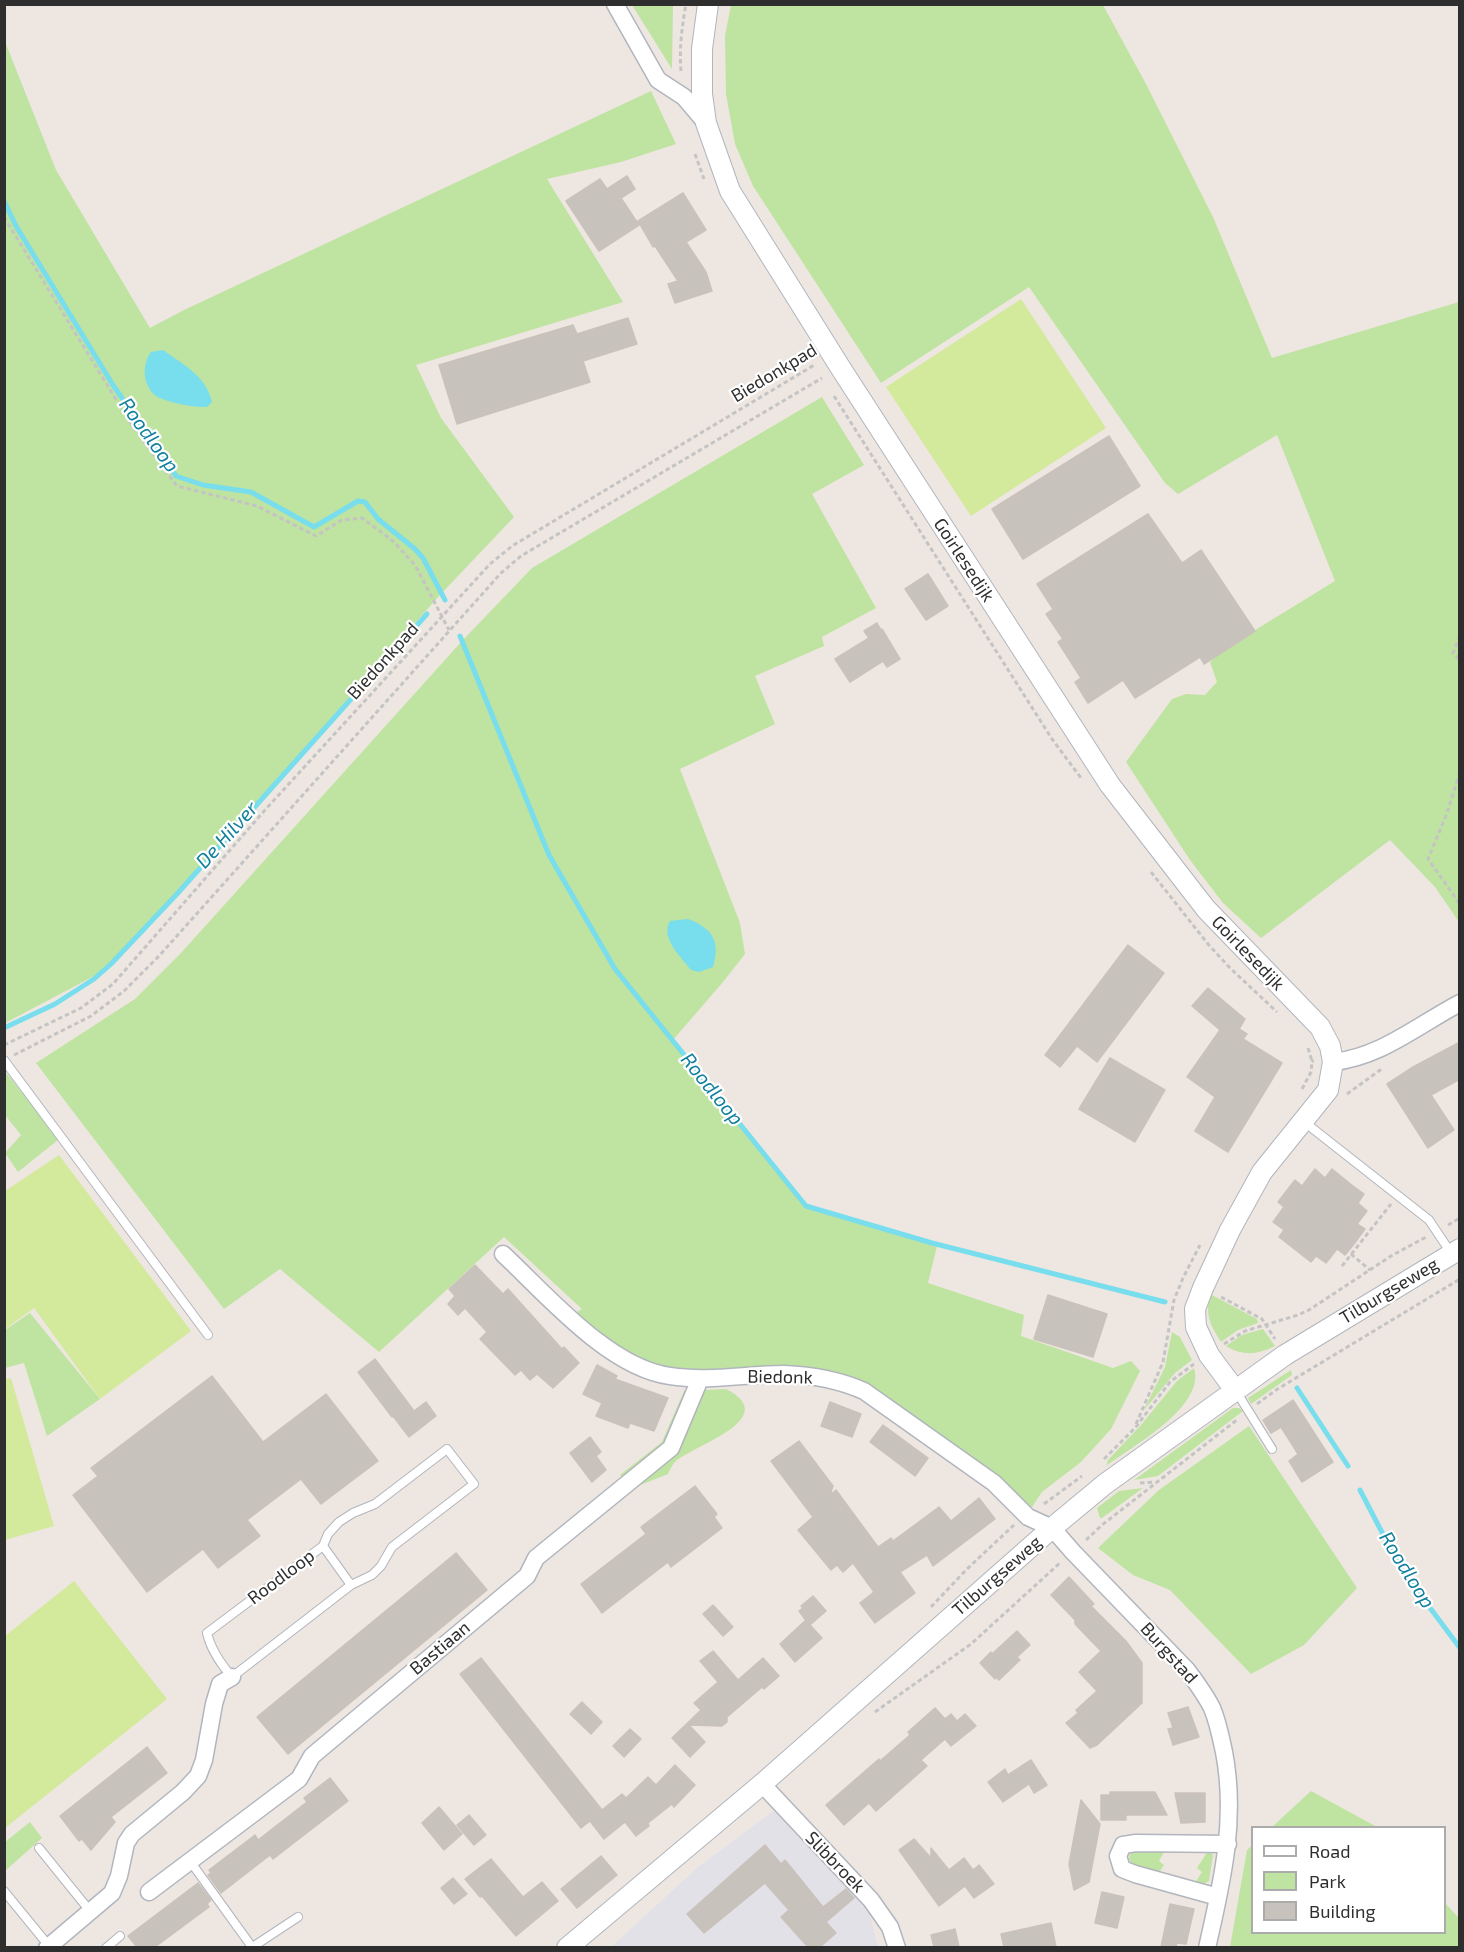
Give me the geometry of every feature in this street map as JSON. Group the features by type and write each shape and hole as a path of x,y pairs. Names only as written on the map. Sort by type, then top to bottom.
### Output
{"street":[{"path":"615,4 658,80 684,97 706,123"},
{"name":"Goirlesedijk","path":"708,4 702,49 702,94 706,123 730,191 832,354 1110,785 1206,909 1320,1028 1330,1046 1333,1062"},
{"path":"1235,1389 1209,1355 1196,1327 1195,1309 1230,1230 1262,1172 1328,1090 1333,1062 1353,1060 1389,1045 1460,1003"},
{"name":"Tilburgseweg","path":"567,1947 762,1784 1052,1527 1105,1484 1285,1355 1455,1251"},
{"name":"Biedonk","path":"503,1254 598,1343 635,1365 667,1376 700,1379 785,1374 825,1378 845,1383 864,1391 994,1483 1028,1517 1052,1527"},
{"name":"Bastiaan","path":"149,1892 299,1779 312,1755 527,1576 536,1558 671,1448 700,1379"},
{"name":"Burgstad","path":"1052,1527 1073,1552 1187,1670 1213,1710 1221,1735 1230,1804 1228,1844 1206,1947"},
{"path":"48,1947 105,1900 116,1887 126,1843 132,1834 183,1792 198,1776 204,1760 220,1684 232,1677"},
{"name":"Slibbroek","path":"762,1784 871,1900 890,1927 897,1947"},
{"path":"1218,1897 1122,1869 1118,1856 1123,1845 1136,1843 1228,1844"}],"lane":[{"path":"4,1060 208,1335"},
{"path":"1303,1121 1429,1220 1455,1251"},
{"path":"1235,1389 1272,1449"},
{"path":"232,1677 351,1585 372,1575 381,1566 392,1546 474,1484 447,1449 375,1504 339,1522 328,1534 323,1546"},
{"name":"Roodloop","path":"232,1677 218,1660 207,1633 323,1546 351,1585"},
{"path":"39,1848 90,1911"},
{"path":"190,1862 252,1947 298,1917"},
{"path":"4,1891 48,1947"},
{"path":"106,1947 120,1936"}],"path":[{"path":"4,217 132,427 177,486 256,506 316,536 342,520 362,518 393,541 415,565 449,630"},
{"name":"Biedonkpad","path":"4,1045 81,1008 113,984 266,810 490,564 512,546 832,354"},
{"name":"Biedonkpad","path":"4,1060 91,1016 124,991 159,956 501,573 521,556 822,378"},
{"path":"1460,636 1453,653 1460,660"},
{"path":"1460,771 1447,813 1428,859 1460,904"},
{"path":"1346,1094 1393,1059 1389,1045"},
{"path":"1342,1266 1397,1196"},
{"name":"Tilburgseweg","path":"1096,1465 1135,1428 1170,1382 1209,1355 1245,1331 1309,1310 1370,1270 1460,1218"},
{"path":"1351,1254 1370,1270"},
{"path":"1183,1278 1262,1319 1266,1325"},
{"name":"Tilburgseweg","path":"871,1714 971,1644 1102,1525 1276,1390 1460,1279"},
{"name":"Tilburgseweg","path":"928,1610 1011,1528 1088,1472"}],"shaded area":[{"path":"779,1807 867,1904 878,1947 610,1948 698,1867"}],"green space":[{"path":"632,5 673,5 672,69"},
{"path":"731,5 1103,5 1213,217 1272,358 1459,302 1459,922 1435,887 1390,840 1261,938 1223,903 1190,860 1126,762 1172,699 1186,694 1205,695 1217,682 1210,662 1221,651 1335,581 1277,435 1178,494 1165,483 1029,287 881,383 753,186 735,144 726,94 725,36"},
{"path":"4,39 56,170 150,328 651,91 676,144 621,162 547,179 623,302 416,365 441,418 514,517 439,596 124,953 98,974 5,1023"},
{"path":"1021,299 1106,428 971,516 886,387"},
{"path":"822,397 864,465 812,494 876,608 822,637 824,646 755,676 775,724 680,769 740,923 745,954 672,1041 806,1207 937,1246 928,1283 1024,1315 1021,1336 1113,1368 1131,1361 1140,1371 1111,1429 1081,1462 1042,1492 1032,1507 1023,1503 999,1479 946,1438 869,1384 790,1365 694,1372 652,1363 612,1344 573,1314 582,1309 504,1237 379,1352 280,1269 224,1309 36,1063 135,999 181,953 462,641 532,568"},
{"path":"4,1070 59,1139 18,1172 5,1153 21,1135 5,1115"},
{"path":"59,1155 191,1331 100,1399 34,1308 5,1329 5,1191"},
{"path":"1210,1294 1257,1319 1258,1323 1238,1330 1221,1342 1210,1320 1208,1308"},
{"path":"30,1313 100,1399 47,1436 24,1363 5,1368 5,1330"},
{"path":"1263,1329 1275,1346 1262,1351 1244,1353 1226,1346 1242,1335"},
{"path":"1172,1332 1180,1337 1192,1360 1175,1373 1144,1410 1165,1367"},
{"path":"1194,1368 1195,1382 1189,1397 1179,1410 1165,1424 1106,1466 1108,1460 1141,1425 1177,1381"},
{"path":"1291,1370 1292,1375 1251,1404 1248,1398"},
{"path":"11,1378 54,1526 5,1540 4,1380"},
{"path":"726,1389 741,1400 745,1411 740,1421 728,1431 675,1462 668,1474 630,1489 620,1475 662,1442 684,1391"},
{"path":"1233,1408 1243,1411 1158,1476 1134,1480"},
{"path":"1249,1426 1357,1588 1304,1645 1251,1674 1170,1590 1133,1575 1098,1548 1159,1490"},
{"path":"1143,1488 1100,1518 1097,1508 1119,1491"},
{"path":"74,1581 167,1699 5,1828 5,1636"},
{"path":"1311,1791 1375,1826 1273,1826"},
{"path":"30,1822 42,1838 5,1871 5,1842"},
{"path":"1251,1846 1251,1934 1446,1934 1446,1904 1459,1918 1459,1947 1230,1947 1247,1850"},
{"path":"1165,1850 1159,1861 1164,1865 1158,1874 1133,1866 1129,1859 1130,1854 1135,1851"},
{"path":"1208,1851 1213,1855 1209,1881 1204,1884 1195,1883 1202,1872 1197,1868"}],"water":[{"path":"163,350 186,366 205,385 212,402 207,407 173,402 156,396 151,391 146,380 146,362 151,352"},
{"path":"688,919 709,931 715,943 713,967 699,972 691,970 682,959 673,947 668,934 670,921"}],"building":[{"path":"627,176 635,189 621,198 639,225 599,251 566,201 600,179 607,189"},
{"path":"683,193 706,230 686,242 706,272 712,291 675,303 668,284 678,281 655,246 653,247 638,221"},
{"path":"628,318 637,344 583,361 590,382 457,424 439,365 573,325 577,334"},
{"path":"1109,436 1140,486 1023,559 992,509"},
{"path":"1148,514 1182,563 1201,550 1255,631 1204,664 1200,657 1135,698 1123,680 1088,703 1075,682 1081,678 1058,642 1063,639 1046,614 1053,609 1037,584"},
{"path":"928,574 948,606 926,620 905,589"},
{"path":"877,623 900,659 887,667 883,661 850,682 835,659 869,638 864,631"},
{"path":"1128,945 1164,973 1097,1062 1077,1046 1060,1067 1045,1055"},
{"path":"1208,988 1245,1019 1239,1029 1247,1034 1243,1039 1282,1063 1228,1152 1195,1131 1215,1097 1187,1077 1220,1030 1192,1006"},
{"path":"1460,1042 1460,1079 1431,1095 1454,1130 1428,1148 1387,1084"},
{"path":"1110,1058 1165,1090 1135,1142 1079,1109"},
{"path":"1315,1169 1325,1178 1332,1169 1364,1194 1358,1203 1367,1211 1357,1224 1365,1229 1354,1244 1345,1255 1337,1249 1326,1263 1316,1256 1311,1262 1279,1237 1284,1230 1273,1222 1284,1207 1278,1202 1295,1180 1302,1186"},
{"path":"475,1265 503,1294 508,1289 562,1349 564,1347 579,1363 553,1388 537,1374 530,1380 521,1370 515,1375 480,1339 487,1332 465,1308 458,1315 448,1304 455,1296 449,1289"},
{"path":"1048,1295 1107,1314 1093,1357 1034,1339"},
{"path":"375,1359 414,1411 426,1402 436,1416 409,1437 358,1372"},
{"path":"597,1365 617,1376 615,1379 668,1398 654,1431 630,1423 628,1428 596,1416 602,1403 583,1394"},
{"path":"212,1376 263,1442 326,1394 378,1461 321,1504 301,1479 247,1520 260,1536 218,1568 203,1549 147,1592 73,1495 98,1476 91,1468"},
{"path":"1293,1400 1333,1462 1302,1482 1289,1461 1298,1454 1281,1427 1271,1433 1263,1420"},
{"path":"830,1402 861,1414 852,1437 821,1426"},
{"path":"883,1425 928,1458 915,1476 870,1442"},
{"path":"590,1437 601,1452 596,1456 606,1470 592,1482 570,1453"},
{"path":"799,1441 833,1486 831,1492 836,1490 878,1547 891,1538 893,1541 939,1507 951,1521 979,1498 995,1519 933,1566 927,1555 900,1572 915,1593 875,1623 860,1603 874,1592 853,1563 843,1572 837,1565 831,1570 798,1530 813,1517 771,1461"},
{"path":"695,1486 717,1514 714,1517 722,1528 671,1567 668,1562 602,1613 581,1584 646,1534 641,1527"},
{"path":"456,1553 487,1590 288,1754 257,1717"},
{"path":"1069,1577 1094,1604 1091,1606 1126,1641 1142,1663 1142,1703 1097,1745 1090,1748 1066,1723 1078,1713 1076,1710 1097,1691 1079,1672 1101,1651 1051,1595"},
{"path":"813,1596 826,1611 810,1625 822,1638 795,1662 780,1644 806,1620 799,1611 803,1608 801,1606"},
{"path":"713,1605 733,1627 723,1636 703,1614"},
{"path":"1017,1631 1030,1645 1017,1657 1020,1660 999,1680 996,1677 995,1679 980,1663"},
{"path":"713,1651 738,1680 763,1658 779,1676 764,1689 762,1687 727,1717 727,1722 722,1726 689,1725 705,1742 690,1757 672,1738 701,1710 694,1703 718,1682 700,1661"},
{"path":"481,1658 602,1810 622,1794 626,1798 648,1777 656,1785 675,1765 695,1785 674,1807 672,1804 636,1836 625,1822 604,1839 590,1821 581,1828 460,1674"},
{"path":"582,1702 602,1722 591,1734 570,1714"},
{"path":"1188,1707 1199,1737 1173,1745 1168,1729 1173,1728 1168,1713"},
{"path":"935,1708 945,1719 951,1714 957,1721 965,1714 976,1726 951,1746 945,1739 921,1760 927,1766 876,1811 869,1803 844,1825 826,1805 910,1735 908,1732"},
{"path":"630,1729 641,1739 624,1757 613,1746"},
{"path":"147,1747 167,1773 111,1817 115,1822 91,1850 82,1839 79,1841 60,1816"},
{"path":"1031,1760 1047,1785 1034,1793 1029,1784 1003,1802 988,1782 1005,1769 1008,1775"},
{"path":"330,1778 348,1801 273,1859 270,1855 221,1893 208,1875 211,1873 209,1870 255,1835 258,1840 307,1802 304,1798"},
{"path":"1110,1792 1155,1792 1167,1815 1126,1815 1126,1820 1101,1820 1101,1795 1110,1795"},
{"path":"1175,1793 1205,1793 1205,1822 1181,1823"},
{"path":"1081,1800 1100,1824 1089,1882 1074,1890 1069,1864"},
{"path":"439,1807 462,1834 444,1850 422,1823"},
{"path":"469,1815 486,1835 474,1845 457,1825"},
{"path":"914,1839 931,1858 931,1848 949,1870 964,1858 973,1870 979,1865 994,1884 974,1898 965,1886 939,1906 899,1850"},
{"path":"765,1845 781,1864 785,1860 823,1907 846,1889 854,1898 826,1922 836,1933 820,1947 808,1947 781,1917 789,1910 765,1883 704,1933 687,1914"},
{"path":"601,1856 617,1875 577,1908 561,1889"},
{"path":"491,1859 523,1897 542,1882 558,1901 516,1936 465,1879"},
{"path":"453,1878 467,1894 454,1904 441,1888"},
{"path":"198,1883 211,1900 207,1904 209,1907 155,1947 137,1947 128,1936"},
{"path":"1102,1892 1124,1897 1117,1928 1095,1923"},
{"path":"1170,1904 1194,1909 1186,1944 1177,1943 1176,1947 1161,1947"},
{"path":"1051,1923 1056,1947 1004,1947 1001,1934"},
{"path":"955,1929 959,1947 934,1947 931,1935"}],"waterway":[{"name":"Roodloop","path":"4,201 16,226 113,385 176,476 203,485 251,492 314,527 358,501 365,502 378,519 423,558 445,600"},
{"name":"De Hilver","path":"4,1028 55,1004 94,979 111,964 177,894 427,614"},
{"name":"Roodloop","path":"460,636 549,855 615,969 806,1206 932,1243 1165,1302"},
{"name":"Roodloop","path":"1297,1388 1348,1466"},
{"name":"Roodloop","path":"1360,1490 1401,1569 1460,1648"}]}
